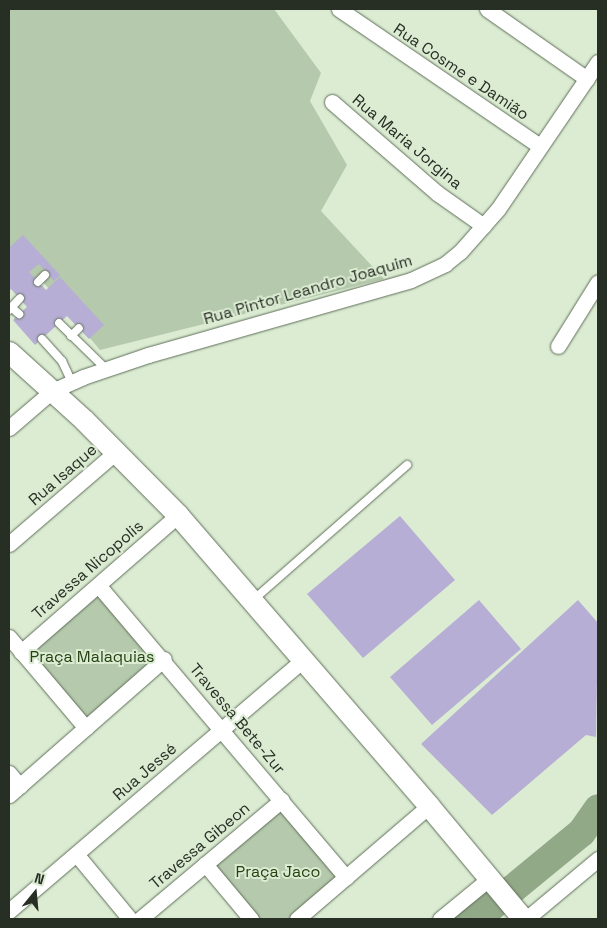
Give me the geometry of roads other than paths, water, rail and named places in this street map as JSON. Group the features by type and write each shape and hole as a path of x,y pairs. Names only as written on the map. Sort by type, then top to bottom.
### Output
{"main road":[{"path":"9,352 116,452 178,515 430,806 492,881 515,914"}],"street":[{"name":"Rua Cosme e Damião","path":"339,9 540,146"},
{"path":"487,9 587,78"},
{"name":"Rua Pintor Leandro Joaquim","path":"9,428 52,392 106,369 411,280 445,264 484,226 598,62"},
{"name":"Rua Maria Jorgina","path":"332,102 437,193 484,226"},
{"path":"558,346 598,282"},
{"name":"Rua Isaque","path":"9,544 116,452"},
{"name":"Travessa Nicopolis","path":"21,652 99,586 178,515"},
{"name":"Travessa Bete-Zur","path":"99,586 222,728 346,876"},
{"path":"9,637 86,728"},
{"name":"Rua Jessé","path":"9,911 77,855 304,659"},
{"path":"9,773 14,790 164,660"},
{"name":"Travessa Gibeon","path":"140,919 282,800"},
{"path":"296,919 430,806"},
{"path":"77,855 130,919"},
{"path":"515,914 598,859"},
{"path":"205,864 251,919"},
{"path":"440,919 492,881"}],"lane":[{"path":"38,282 45,275"},
{"path":"19,314 10,308 20,298"},
{"path":"59,323 106,369"},
{"path":"71,336 79,328"},
{"path":"42,339 62,361 72,382"},
{"path":"253,600 407,465"}],"waterway":[{"path":"475,919 581,832 598,808"}],"park label":[{"name":"Praça Malaquias","path":"92,657"},
{"name":"Praça Jaco","path":"278,872"}]}
